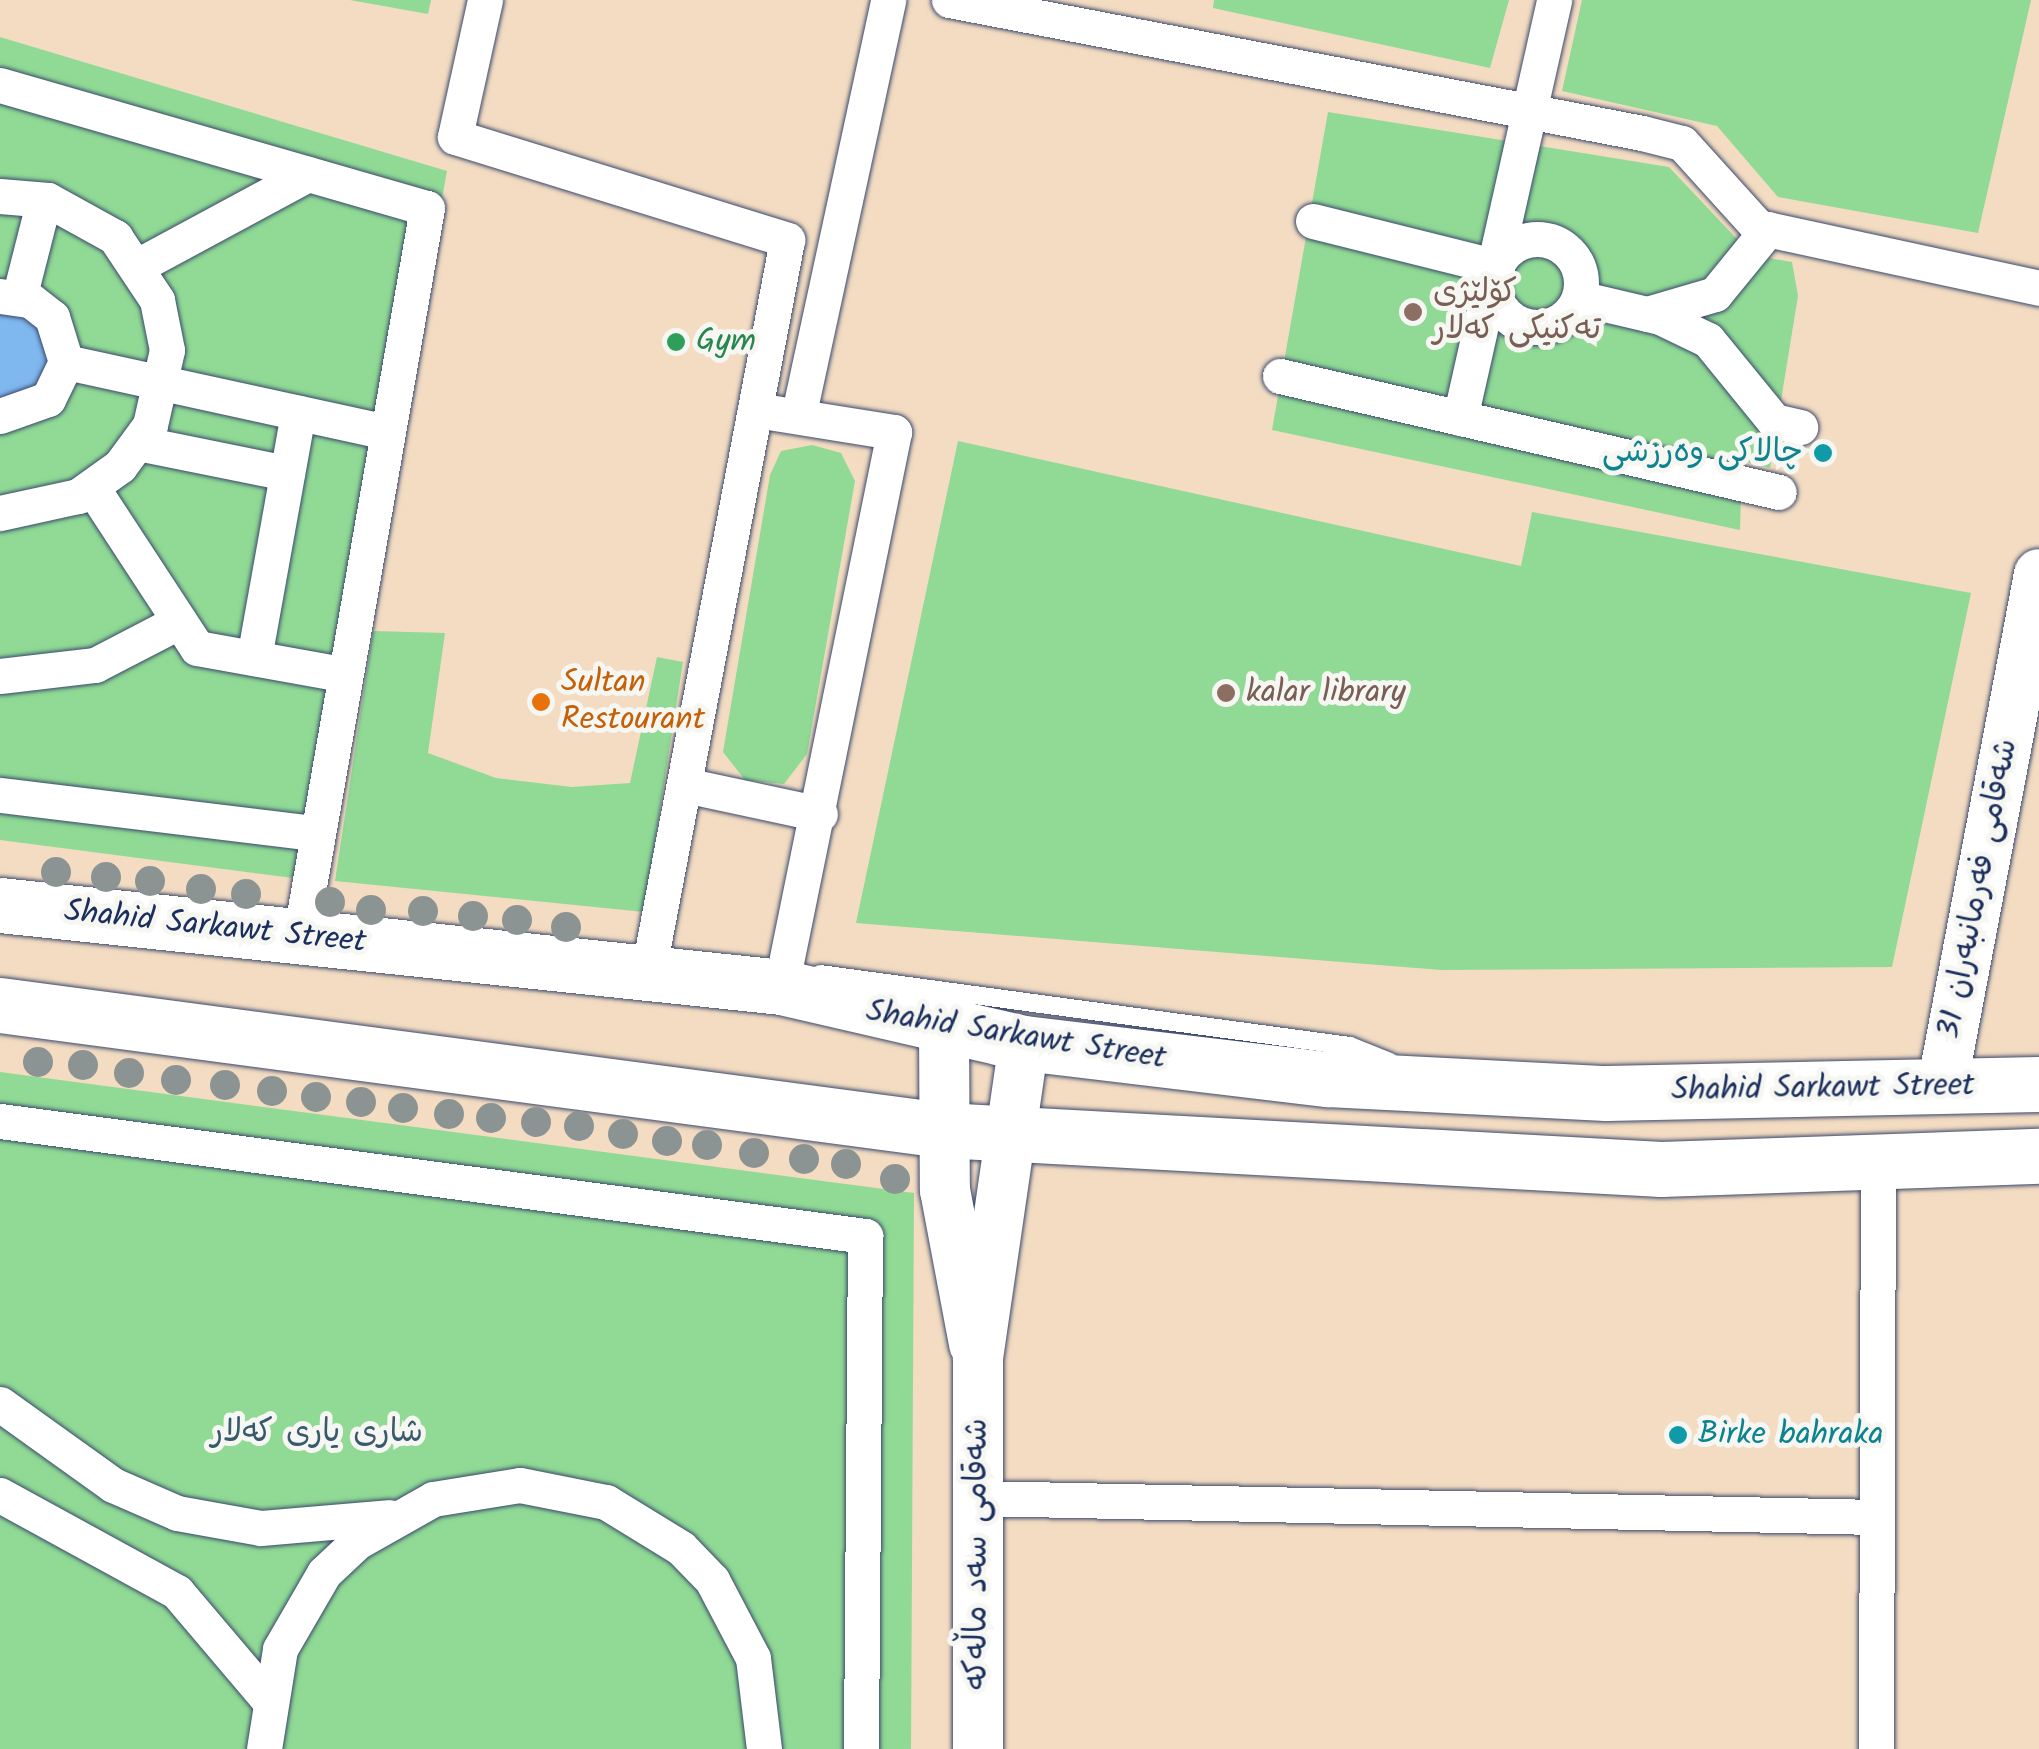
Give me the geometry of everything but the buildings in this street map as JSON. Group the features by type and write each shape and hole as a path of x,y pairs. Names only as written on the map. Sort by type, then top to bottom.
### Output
{"main road":[{"name":"شەقامی فەرمانبەران 31","path":"1942,1086 2039,574"},
{"name":"Shahid Sarkawt Street","path":"0,905 782,987 1024,1043 1456,1088 2039,1084"},
{"path":"0,1004 943,1130 1661,1169 1878,1158 2039,1156"},
{"path":"944,1026 943,1130 952,1250 978,1358"},
{"path":"978,1358 1014,1135 1024,1043"},
{"name":"شەقامی سەد ماڵەکە","path":"978,1358 978,1749"}],"street":[{"path":"485,0 455,136 787,240 648,973"},
{"path":"799,412 888,0"},
{"path":"949,0 1682,144 1768,229 2039,288"},
{"path":"1460,418 1554,0"},
{"path":"0,85 427,208 342,674 300,938"},
{"path":"139,265 308,174"},
{"path":"0,196 44,200 95,221 139,265 164,325 163,385 138,443 92,489 0,512"},
{"path":"0,416 48,399 66,362 52,317 10,297 44,200"},
{"path":"1314,221 1496,267"},
{"path":"1648,314 1715,294 1768,229"},
{"path":"1526,240 1554,242 1580,271 1579,298 1556,322 1522,324 1498,301 1496,267 1526,240"},
{"path":"1579,298 1648,314 1708,340 1774,421 1800,427"},
{"path":"66,362 388,432"},
{"path":"1280,376 1779,492"},
{"path":"756,410 799,412 894,432 820,814 782,987"},
{"path":"254,658 298,413"},
{"path":"138,443 287,474"},
{"path":"92,489 176,623 197,648 342,674"},
{"path":"0,676 95,665 176,623"},
{"path":"685,784 820,814"},
{"path":"0,795 316,832"},
{"path":"0,1122 865,1236 862,1749"},
{"path":"1876,1749 1878,1158"},
{"path":"0,1404 113,1485 177,1513 262,1528 395,1516"},
{"path":"264,1749 267,1698 298,1608 356,1542 395,1516 448,1495 520,1485 592,1498 646,1522 702,1570 736,1617 763,1700 764,1749"},
{"path":"0,1495 178,1592 267,1698"},
{"path":"978,1498 1876,1517"}],"lane":[{"path":"782,987 829,971 1350,1046 1456,1088"}],"green space":[{"path":"350,0 431,0 428,14"},
{"path":"1214,0 1509,0 1490,68 1213,8"},
{"path":"1582,0 2031,0 1978,233 1778,197 1717,126 1562,91"},
{"path":"0,37 447,171 316,881 0,840"},
{"path":"1328,112 1669,167 1752,255 1792,262 1798,296 1770,468 1742,461 1740,530 1272,430"},
{"path":"958,441 1521,566 1532,512 1971,593 1892,967 1441,970 856,923"},
{"path":"812,445 841,453 855,481 807,754 784,784 745,780 723,752 770,475 781,451"},
{"path":"373,631 445,633 428,753 496,778 572,787 630,783 657,657 683,662 644,912 335,881"},
{"name":"شاری یاری کەلار","path":"0,1072 914,1193 911,1749 0,1749"}],"water":[{"path":"0,306 17,307 54,339 45,388 0,405"}],"place":[{"name":"کۆلێژی تەکنیکی کەلار","path":"1413,312"},
{"name":"Gym","path":"676,342"},
{"name":"چالاکی وەرزشی","path":"1823,453"},
{"name":"kalar library","path":"1226,693"},
{"name":"Sultan Restourant","path":"541,702"},
{"name":"Birke bahraka","path":"1678,1435"}]}
